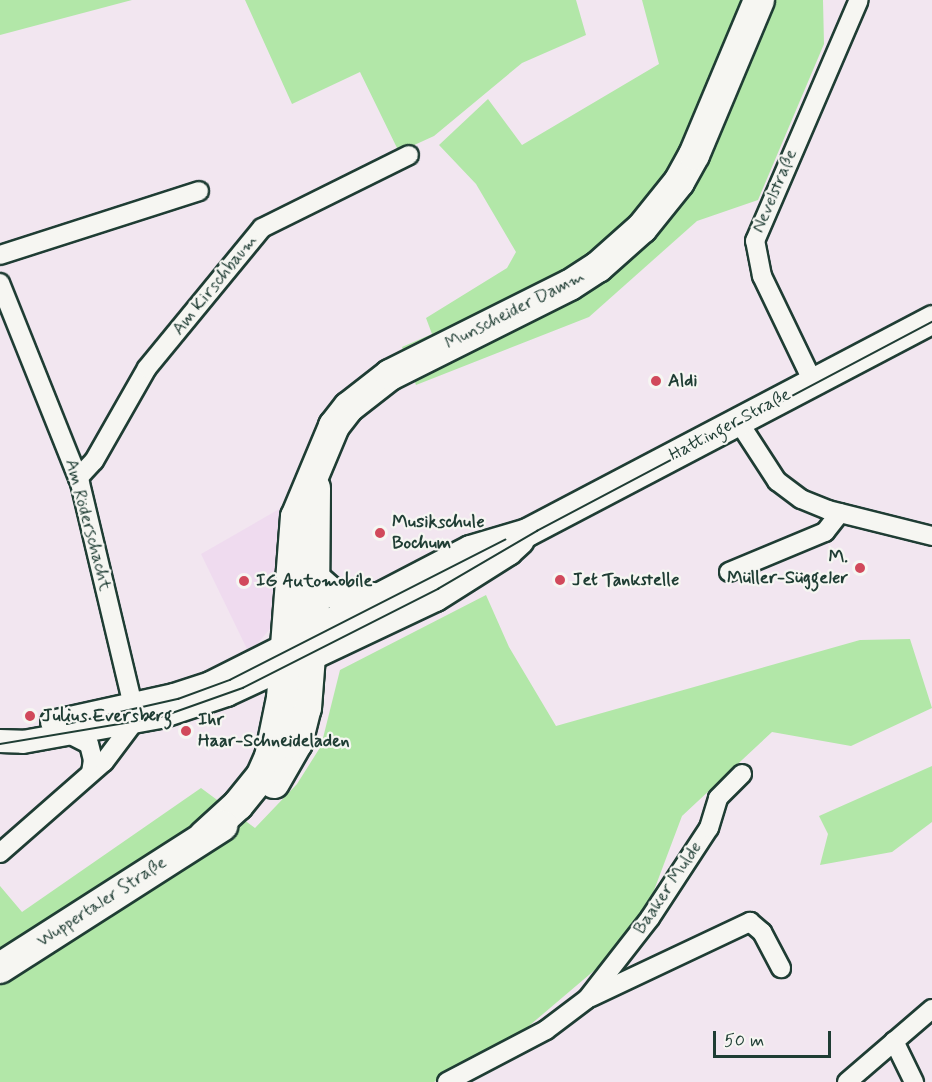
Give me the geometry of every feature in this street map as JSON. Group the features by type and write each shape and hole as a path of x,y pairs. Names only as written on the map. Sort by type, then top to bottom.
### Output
{"main road":[{"name":"Munscheider Damm","path":"299,650 296,517 334,426 367,391 417,359 570,285 598,267 642,228 679,182 694,155 759,0"},
{"name":"Hattinger Straße","path":"299,650 381,595 470,549 527,532 932,319"},
{"name":"Munscheider Damm","path":"299,650 315,577 314,470"},
{"name":"Hattinger Straße","path":"299,650 435,597 508,551 527,532"},
{"name":"Hattinger Straße","path":"315,577 336,595 353,599 381,595"},
{"name":"Wuppertaler Straße","path":"204,836 261,777 274,743 282,698 299,650"},
{"name":"Wuppertaler Straße","path":"0,968 253,806 279,777 297,742 306,708 299,650"}],"street":[{"name":"Nevelstraße","path":"813,382 762,276 755,241 859,0"},
{"name":"Am Kirschbaum","path":"78,478 94,461 147,368 262,228 409,155"},
{"path":"0,255 199,191"},
{"name":"Am Röderschacht","path":"0,283 78,478 134,713"},
{"path":"738,421 777,481 801,499 840,513 932,536"},
{"path":"729,572 825,532 840,513"},
{"name":"Hattinger Straße","path":"5,740 23,742 69,734 134,713 299,650"},
{"path":"0,853 104,762 134,713"},
{"name":"Hattinger Straße","path":"5,740 21,729 134,713"},
{"path":"69,734 89,744 93,760 91,772"},
{"name":"Baaker Mulde","path":"587,999 650,918 709,828 718,798 742,774"},
{"name":"Baaker Mulde","path":"447,1082 546,1030 587,999 750,922 762,932 782,968"},
{"path":"847,1082 932,1010"},
{"path":"894,1041 914,1082"}],"shaded area":[{"name":"IG Automobile","path":"281,508 270,629 257,644 247,649 201,554"}],"green space":[{"path":"0,0 132,0 0,35"},
{"path":"245,0 576,0 586,35 522,63 434,136 399,152 360,72 292,104"},
{"path":"642,0 823,0 824,44 758,200 697,221 589,317 416,385 402,347 432,334 426,318 507,268 516,252 476,184 439,145 488,99 522,145 659,64"},
{"path":"486,595 509,647 556,726 860,640 910,639 932,708 851,746 772,732 682,816 650,901 616,952 510,1042 434,1082 0,1082 0,886 22,912 201,788 255,828 297,784 321,746 340,670"},
{"path":"932,766 932,822 892,852 820,865 828,834 819,816"}],"tram line":[{"path":"0,744 161,717 243,688 438,589 537,531 932,322"},
{"path":"67,724 178,699 230,680 505,540"}],"place":[{"name":"Aldi","path":"656,381"},
{"name":"Musikschule Bochum","path":"380,533"},
{"name":"M. Müller-Süggeler","path":"860,568"},
{"name":"Jet Tankstelle","path":"560,580"},
{"name":"IG Automobile","path":"244,581"},
{"name":"Julius Eversberg","path":"30,716"},
{"name":"Ihr Haar-Schneideladen","path":"186,731"}]}
